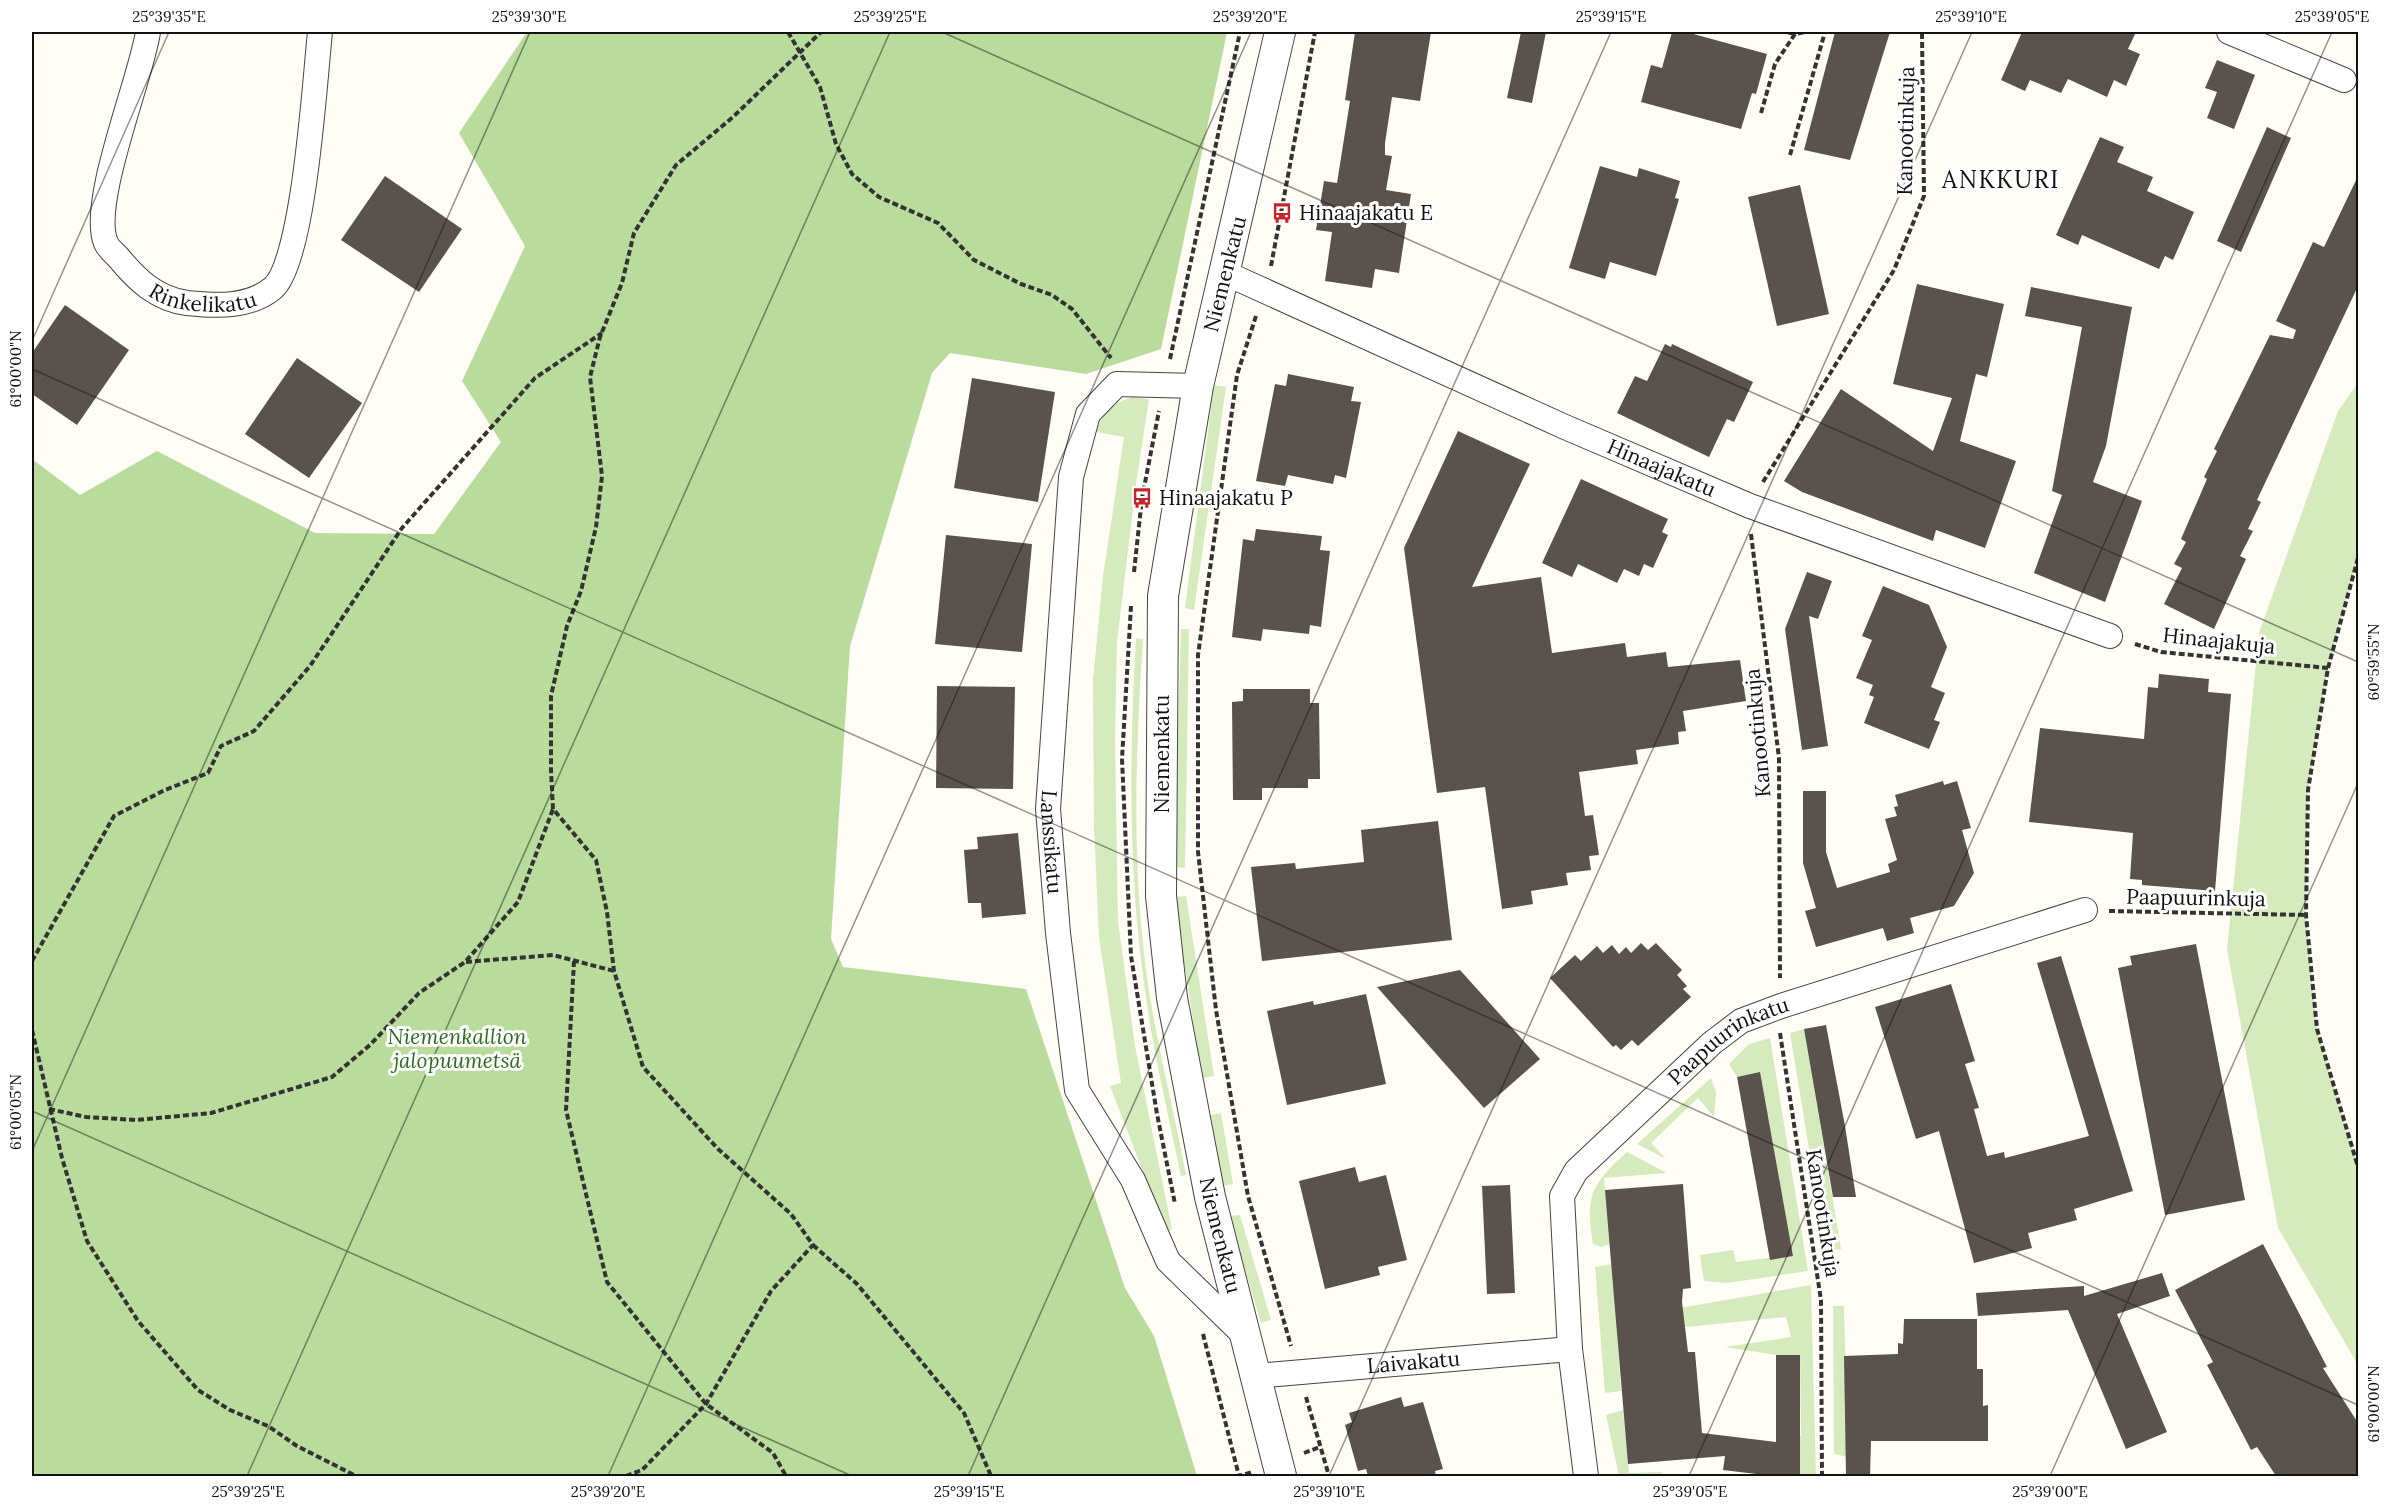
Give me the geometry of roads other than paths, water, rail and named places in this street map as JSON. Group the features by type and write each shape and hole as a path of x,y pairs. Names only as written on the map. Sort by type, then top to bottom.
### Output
{"street":[{"name":"Rinkelikatu","path":"148,32 103,204 106,243 140,283 174,301 211,306 250,302 275,287 291,250 302,206 320,32"},
{"name":"Niemenkatu","path":"1280,32 1198,386 1163,596 1161,896 1172,998 1212,1205 1281,1476"},
{"path":"2229,32 2344,80"},
{"name":"Hinaajakatu","path":"1226,273 1565,427 1750,506 2110,636"},
{"name":"Lanssikatu","path":"1198,386 1117,384 1088,414 1071,477 1048,809 1058,933 1077,1090 1133,1180 1168,1262 1246,1337"},
{"name":"Paapuurinkatu","path":"1586,1476 1570,1349 1562,1196 1576,1171 1712,1043 1741,1021 1781,1006 2085,910"},
{"name":"Laivakatu","path":"1256,1376 1298,1370 1570,1349"}],"place":[{"name":"Hinaajakatu E","path":"1282,213"},
{"name":"Hinaajakatu P","path":"1142,498"}],"district":[{"name":"ANKKURI","path":"2001,180"}],"park label":[{"name":"Niemenkallion jalopuumetsä","path":"457,1049"}]}
